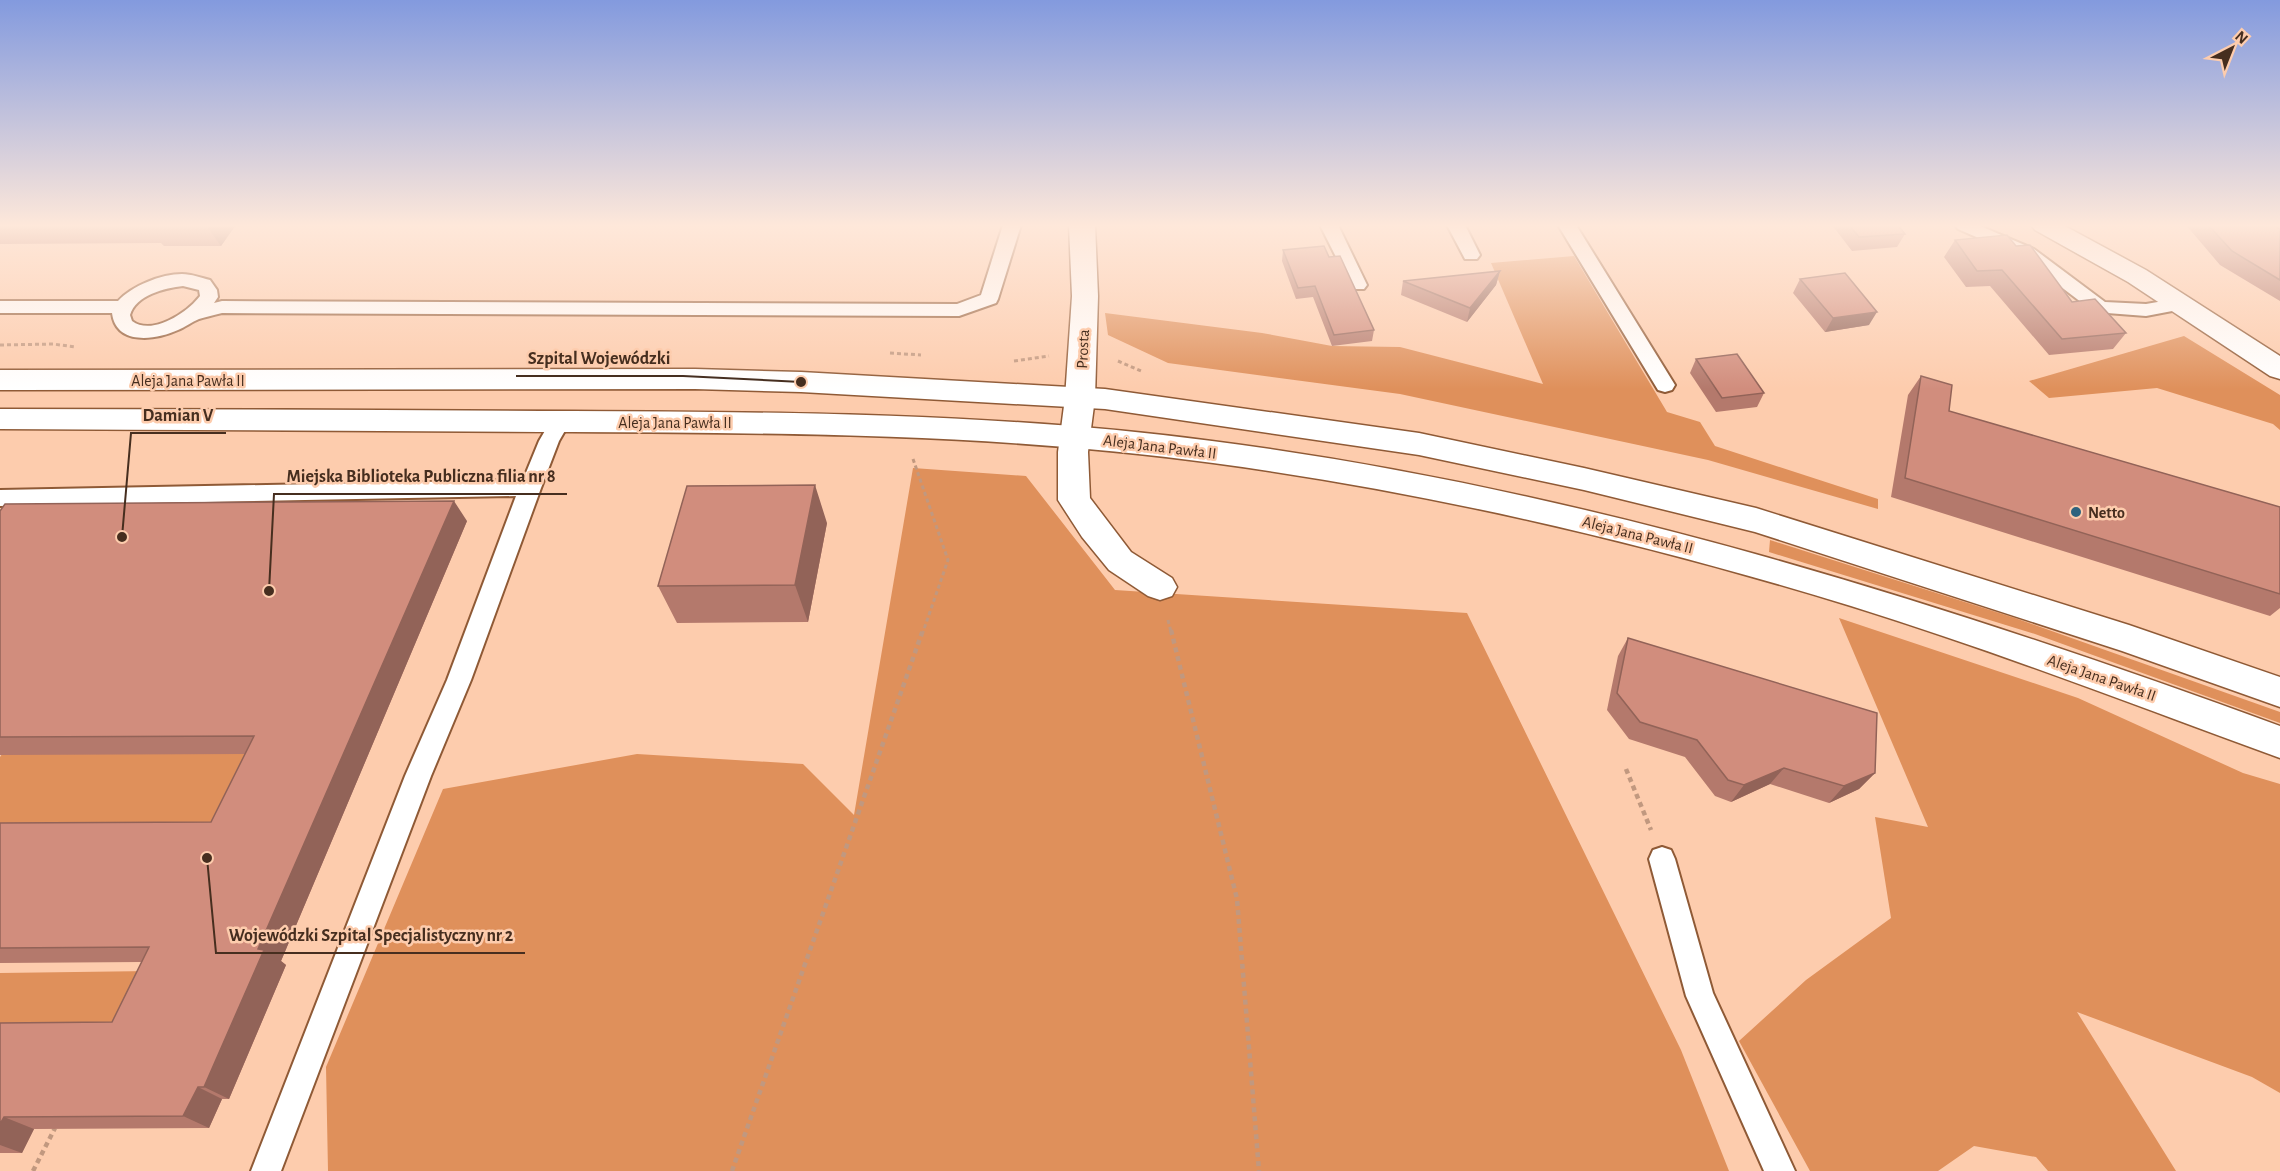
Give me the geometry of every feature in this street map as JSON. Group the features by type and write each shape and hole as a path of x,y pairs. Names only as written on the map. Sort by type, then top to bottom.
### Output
{"street":[{"name":"Prosta","path":"1084,280 1080,398 1074,436 1074,500 1120,561 1160,587"},
{"path":"2143,280 2280,369"},
{"name":"Aleja Jana Pawła II","path":"0,380 695,379 801,382 1080,398 1210,412 1419,444 1584,479 1756,520 2129,639 2280,692"},
{"name":"Aleja Jana Pawła II","path":"0,419 765,422 1074,436 1215,452 1345,472 1551,513 1658,538 1860,596 2124,684 2280,742"}],"lane":[{"path":"196,314 209,297 204,285 195,281 170,281 137,295 124,307 121,315 123,323 129,328 140,331 170,327 196,314 222,307 959,310 989,299 995,280"},
{"path":"1355,280 1358,285"},
{"path":"1600,280 1665,385"},
{"path":"2064,280 2102,308 2146,310 2181,304"},
{"path":"0,307 124,307"},
{"path":"266,1171 418,776 459,680 530,488 549,441 560,422"},
{"path":"6,507 25,497 530,488"},
{"path":"1662,859 1700,996 1780,1171"}],"path":[{"path":"0,345 53,344 87,348"},
{"path":"732,1171 948,560 910,452"},
{"path":"1160,587 1237,899 1259,1171"},
{"path":"1626,769 1662,859"},
{"path":"33,1171 56,1128"}],"shaded area":[{"path":"1498,280 1588,280 1667,412 1700,422 1715,446 1878,499 1878,509 1708,460 1400,394 1168,363 1108,335 1105,313 1262,333 1332,346 1400,347 1543,384"},
{"path":"2184,336 2280,395 2280,430 2273,424 2157,388 2049,398 2029,381"},
{"path":"913,468 1026,476 1115,590 1467,613 1681,1050 1729,1171 328,1171 326,1067 443,789 637,754 803,764 854,815"},
{"path":"1770,540 2015,618 2280,712 2280,723 2035,634 1769,552"},
{"path":"1839,618 2078,698 2243,773 2280,784 2280,1093 2252,1077 2077,1012 2176,1171 2048,1171 2036,1157 1974,1146 1938,1171 1810,1171 1739,1041 1806,980 1891,918 1875,817 1928,827"},
{"path":"295,753 247,864 0,844 0,757 2,754"},
{"path":"151,971 161,1043 0,1044 0,973"}],"building":[{"path":"1295,280 1351,280 1374,330 1334,335 1315,286 1298,288"},
{"path":"1416,280 1493,280 1470,308 1403,281"},
{"path":"1801,280 1850,280 1877,312 1833,318"},
{"path":"2010,280 2056,280 2072,302 2095,299 2126,333 2062,339"},
{"path":"1737,354 1764,393 1722,398 1696,359"},
{"name":"Netto","path":"1921,376 1952,385 1949,411 2280,507 2280,594 1905,478"},
{"path":"815,485 795,585 658,586 687,486"},
{"path":"454,501 258,949 264,950 204,1087 198,1087 183,1116 4,1117 0,1124 0,1023 112,1022 149,947 0,948 0,823 211,822 254,736 0,737 0,511 5,504"},
{"path":"1628,638 1877,713 1875,773 1844,786 1784,768 1744,785 1728,780 1697,740 1640,722 1617,693"}],"place":[{"name":"Szpital Wojewódzki","path":"801,382"},
{"name":"Netto","path":"2076,512"},
{"name":"Damian V","path":"122,537"},
{"name":"Miejska Biblioteka Publiczna filia nr 8","path":"269,591"},
{"name":"Wojewódzki Szpital Specjalistyczny nr 2","path":"207,858"}]}
